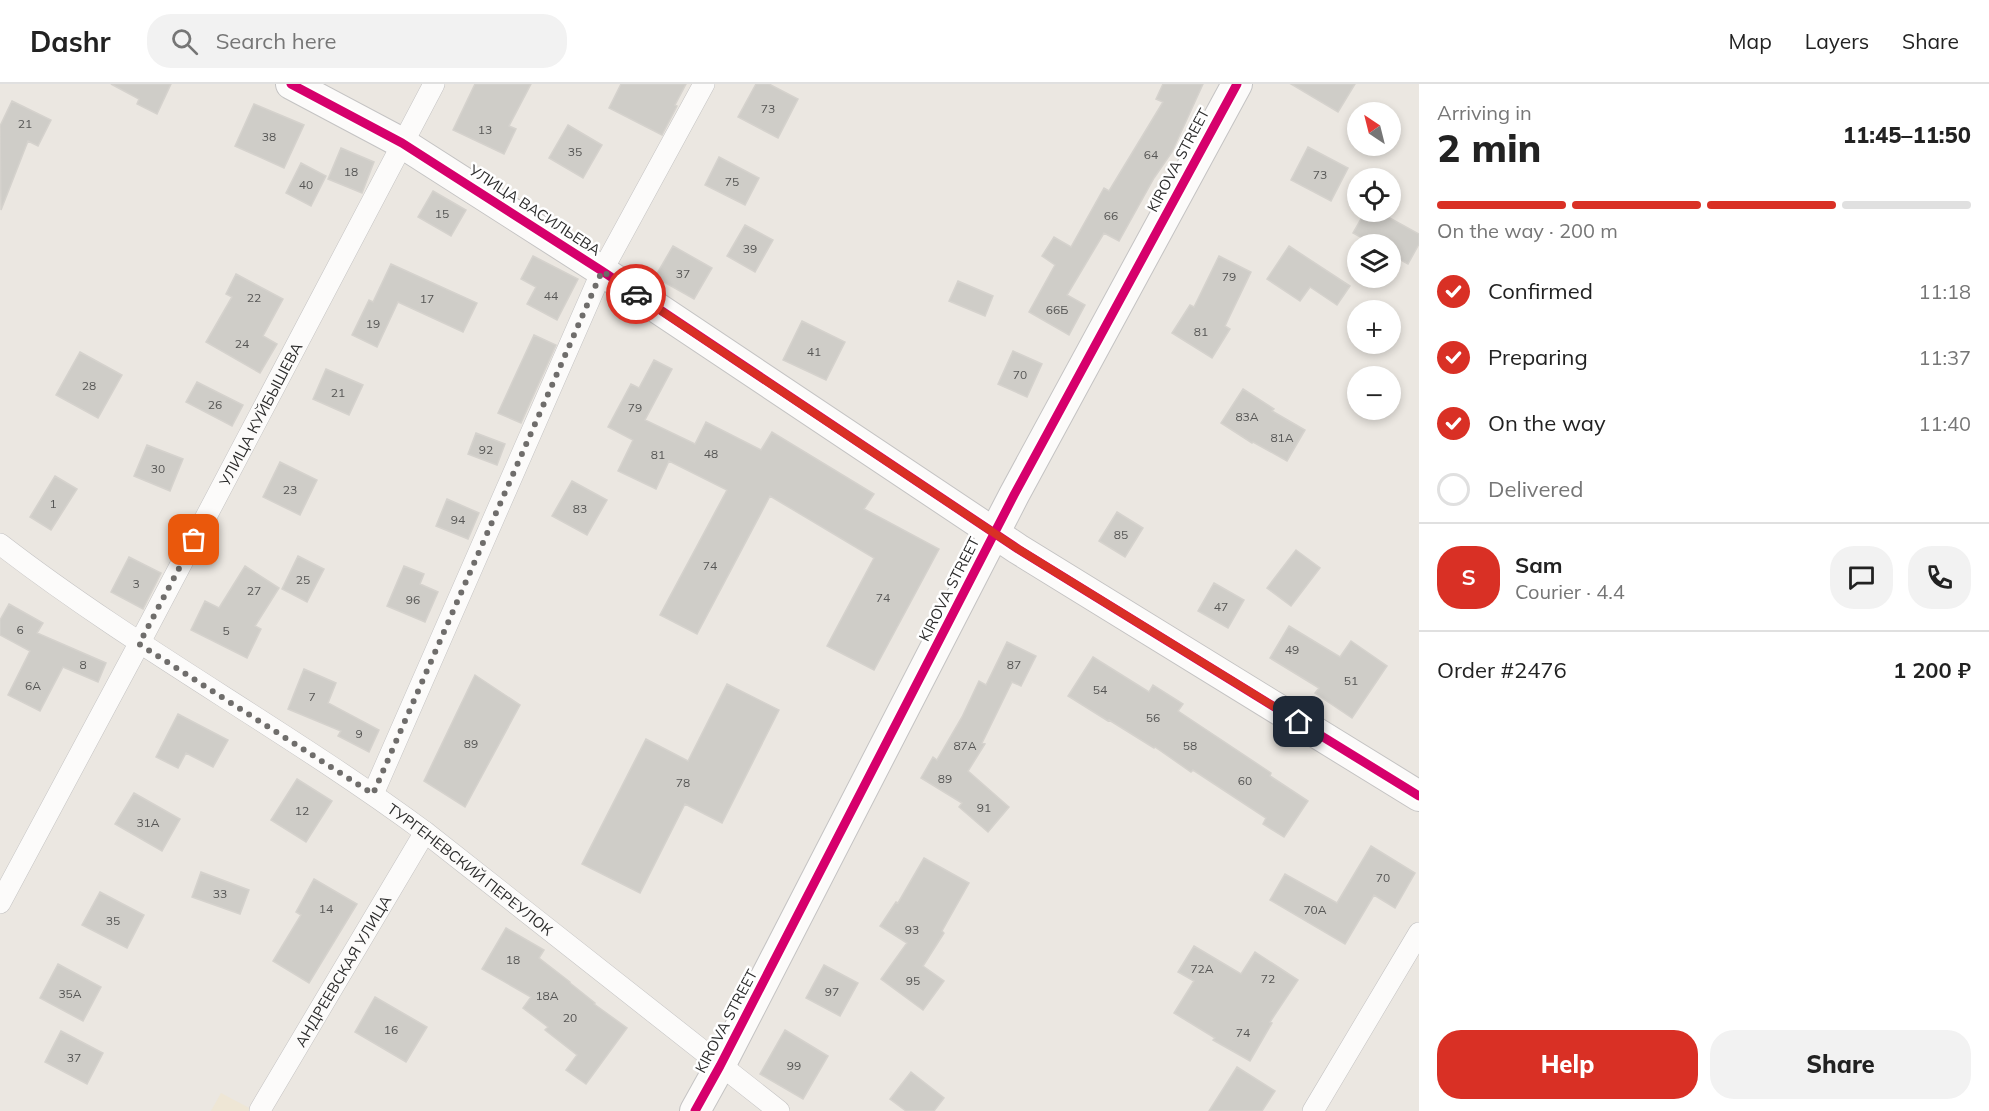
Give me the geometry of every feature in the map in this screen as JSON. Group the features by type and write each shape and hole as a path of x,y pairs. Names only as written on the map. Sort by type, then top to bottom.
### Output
{"street":[{"name":"УЛИЦА ВАСИЛЬЕВА","path":"291,84 402,143 602,271 1018,549 1419,796"},
{"name":"УЛИЦА КУЙБЫШЕВА","path":"0,903 434,84"},
{"path":"373,794 602,271 704,84"},
{"name":"KIROVA STREET","path":"695,1111 995,532 1237,84"},
{"name":"ТУРГЕНЕВСКИЙ ПЕРЕУЛОК","path":"0,544 139,644 373,794 425,832 779,1111"},
{"name":"АНДРЕЕВСКАЯ УЛИЦА","path":"260,1110 425,832"},
{"path":"1312,1111 1419,933"}],"shaded area":[{"path":"221,1093 255,1111 211,1111"}],"building":[{"path":"111,84 171,84 157,114 137,104 139,99"},
{"path":"475,84 531,84 509,126 516,129 504,154 453,130"},
{"path":"621,84 686,84 662,135 609,108"},
{"path":"756,84 769,84 798,99 778,138 738,117"},
{"path":"1163,84 1203,84 1172,152 1154,178 1119,241 1104,233 1067,295 1085,305 1069,335 1029,312 1055,265 1042,256 1054,237 1071,247 1104,188 1109,191 1163,102 1156,99"},
{"path":"1291,84 1355,84 1338,112"},
{"path":"12,101 51,120 38,146 28,141 1,210 0,126"},
{"path":"254,104 304,125 284,168 235,146"},
{"path":"568,125 602,145 583,178 549,158"},
{"path":"1308,147 1348,168 1331,201 1291,180"},
{"path":"341,148 374,162 362,193 328,179"},
{"path":"719,157 759,178 745,205 705,185"},
{"path":"301,163 326,176 311,206 286,193"},
{"path":"433,191 466,210 451,236 418,217"},
{"path":"1359,222 1397,222 1419,234 1419,244 1408,264 1401,260 1401,234 1353,233"},
{"path":"745,225 773,240 755,272 727,256"},
{"path":"673,246 712,268 694,299 655,277"},
{"path":"1289,246 1347,284 1349,288 1337,305 1310,287 1300,301 1267,279"},
{"path":"533,256 578,279 557,320 527,304 536,287 521,279"},
{"path":"1219,256 1251,272 1225,326 1230,329 1212,358 1172,333 1190,305 1194,307"},
{"path":"391,264 477,303 463,332 398,302 377,347 352,335 369,300 373,302"},
{"path":"236,274 283,299 263,336 277,344 260,373 206,342 232,297 226,294"},
{"path":"958,281 993,296 985,316 949,301"},
{"path":"802,321 845,342 826,380 783,360"},
{"path":"534,335 556,345 521,423 498,413"},
{"path":"1013,351 1042,364 1027,397 998,384"},
{"path":"80,352 122,375 98,418 56,395"},
{"path":"654,360 672,369 645,420 695,444 706,422 761,450 772,432 874,494 864,509 939,549 874,670 827,646 874,558 770,496 697,634 660,615 727,490 669,461 656,489 618,471 633,440 608,427 631,384 639,388"},
{"path":"326,369 363,385 349,415 313,399"},
{"path":"197,382 243,405 232,426 186,402"},
{"path":"1243,389 1274,409 1272,411 1305,430 1287,461 1252,443 1221,423"},
{"path":"476,433 505,444 497,465 468,454"},
{"path":"147,445 183,459 170,491 134,476"},
{"path":"280,462 317,480 300,515 263,497"},
{"path":"55,476 77,489 51,530 30,517"},
{"path":"572,481 607,500 587,535 552,516"},
{"path":"447,499 479,513 468,539 436,526"},
{"path":"1117,512 1143,528 1125,557 1099,541"},
{"path":"1296,550 1320,568 1291,606 1267,588"},
{"path":"298,556 324,569 307,602 282,589"},
{"path":"129,557 161,573 143,609 111,592"},
{"path":"245,566 279,588 255,626 261,629 247,658 191,630 205,601 219,608"},
{"path":"404,566 424,574 420,584 438,592 425,622 387,606"},
{"path":"1214,583 1244,600 1228,628 1198,611"},
{"path":"9,604 43,623 37,633 106,663 98,682 63,667 40,711 8,695 30,651 0,635 0,620"},
{"path":"1289,626 1340,657 1351,641 1387,666 1352,718 1315,693 1319,688 1270,658"},
{"path":"1007,642 1036,656 1021,686 1012,682 982,743 985,744 968,771 1009,807 988,832 959,807 962,803 921,778 933,757 937,760 962,717 979,681 986,685"},
{"path":"1093,657 1149,692 1153,685 1183,704 1178,711 1271,773 1270,776 1308,801 1284,837 1263,824 1266,818 1193,770 1191,772 1155,747 1068,696"},
{"path":"304,669 336,683 328,703 379,730 369,752 338,736 341,731 288,709"},
{"path":"475,675 520,705 465,807 424,781"},
{"path":"727,684 779,710 722,823 685,804 640,893 582,864 646,739 688,761"},
{"path":"178,714 228,740 213,767 186,753 178,768 156,757"},
{"path":"297,779 332,801 306,842 271,820"},
{"path":"134,793 180,819 162,851 115,824"},
{"path":"1371,846 1415,873 1395,908 1374,895 1345,944 1270,900 1285,874 1337,903"},
{"path":"924,858 969,883 942,931 944,933 923,966 944,981 923,1010 881,979 907,943 880,926 896,902 898,903"},
{"path":"201,872 249,890 240,914 192,897"},
{"path":"314,879 357,904 309,983 273,961 301,915 296,912"},
{"path":"100,892 144,915 127,948 82,925"},
{"path":"506,928 544,950 539,958 627,1028 586,1084 566,1070 577,1055 545,1030 548,1027 523,1008 531,997 482,969"},
{"path":"1194,946 1241,974 1255,952 1298,980 1270,1022 1272,1023 1250,1061 1213,1040 1215,1038 1174,1013 1194,981 1178,972"},
{"path":"58,964 101,987 83,1021 40,998"},
{"path":"824,965 858,983 840,1016 806,998"},
{"path":"375,997 427,1027 406,1062 355,1032"},
{"path":"785,1030 828,1056 803,1099 760,1074"},
{"path":"61,1031 103,1053 87,1084 45,1062"},
{"path":"1237,1067 1275,1091 1262,1111 1209,1111"},
{"path":"911,1072 944,1098 934,1111 906,1111 890,1099"}],"cycle path":[{"path":"291,84 402,143 602,271 1018,549 1419,796"},
{"path":"695,1111 1014,495 1237,84"}],"way so far":[{"path":"194,540 139,644 373,794 602,271 636,294"}],"route":[{"path":"636,294 1018,549 1299,722"}]}
